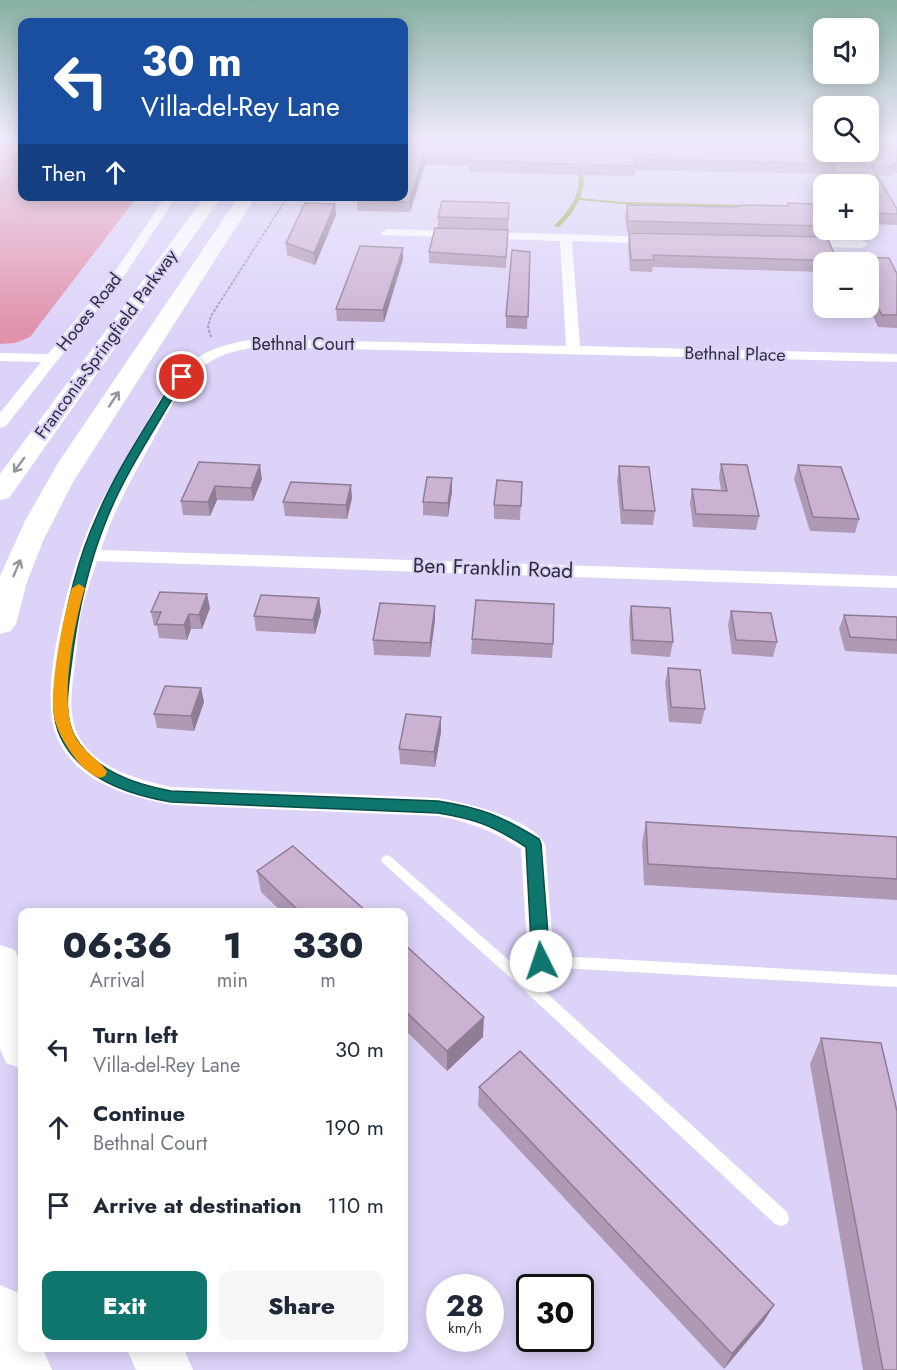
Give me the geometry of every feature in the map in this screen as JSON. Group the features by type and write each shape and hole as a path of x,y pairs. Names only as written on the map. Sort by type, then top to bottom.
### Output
{"main road":[{"name":"Franconia-Springfield Parkway","path":"0,492 210,202"},
{"name":"Franconia-Springfield Parkway","path":"0,624 13,578 50,498 244,202"},
{"path":"0,963 18,1033"},
{"path":"0,1312 24,1370"},
{"path":"156,1352 165,1370"}],"street":[{"name":"Hooes Road","path":"0,423 122,270 168,202"},
{"path":"387,233 672,240"},
{"path":"566,238 573,350"},
{"path":"790,243 862,244"},
{"name":"Bethnal Court","path":"382,345 258,343 217,352 195,366 174,388 115,490 102,517 72,610 60,698 61,716 68,736 83,759 102,774 129,787 171,796 426,807 469,812 500,823 533,844 541,961"},
{"name":"Bethnal Place","path":"382,345 897,358"},
{"path":"0,357 52,358"},
{"name":"Ben Franklin Road","path":"89,555 897,582"}],"lane":[{"path":"387,860 519,977 781,1218"},
{"path":"519,977 541,961 897,981"}],"path":[{"path":"217,352 208,331 208,322 284,202"}],"shaded area":[{"path":"0,202 133,202 30,337 15,343 0,344"}],"building":[{"path":"442,202 509,203 508,219 438,217"},
{"path":"879,202 893,202 897,214 879,213"},
{"path":"305,203 335,204 314,253 286,243"},
{"path":"788,203 812,204 813,226 628,221 627,205 734,207 789,206"},
{"path":"435,228 508,230 506,257 429,252"},
{"path":"629,233 813,237 813,240 828,240 833,252 813,252 813,260 653,255 654,260 631,260"},
{"path":"360,246 403,248 383,310 336,309"},
{"path":"512,250 530,252 528,317 506,316"},
{"path":"879,258 889,258 897,274 897,315 882,315 879,309"},
{"path":"199,462 260,465 251,488 215,486 208,502 181,501"},
{"path":"721,464 747,465 759,516 696,514 692,489 727,491"},
{"path":"798,465 841,467 859,519 813,517"},
{"path":"619,466 649,467 655,511 623,510"},
{"path":"427,477 452,478 448,503 423,502"},
{"path":"497,480 522,482 521,506 494,505"},
{"path":"291,482 351,485 346,505 283,502"},
{"path":"160,592 207,594 199,615 189,614 184,625 156,624 161,612 151,612"},
{"path":"261,595 319,598 313,620 254,616"},
{"path":"476,600 554,604 553,644 472,639"},
{"path":"380,603 435,606 430,643 373,640"},
{"path":"631,606 670,608 673,642 633,640"},
{"path":"731,611 771,613 777,642 736,640"},
{"path":"844,615 897,617 897,640 850,637"},
{"path":"668,668 700,670 705,709 671,707"},
{"path":"165,686 201,688 191,716 154,714"},
{"path":"406,714 441,717 434,752 399,749"},
{"path":"646,822 897,837 897,879 648,864"},
{"path":"293,846 363,908 296,908 257,871"},
{"path":"408,948 484,1017 447,1051 408,1014"},
{"path":"821,1038 881,1043 897,1111 897,1370 883,1370"},
{"path":"520,1051 774,1305 732,1354 479,1087"}],"waterway":[{"path":"557,226 576,202"},
{"path":"611,202 752,206"}],"slow traffic":[{"path":"79,588 72,610 60,698 61,716 68,736 83,759 100,772"}],"route":[{"path":"182,377 115,490 102,517 89,555 72,610 60,698 61,716 68,736 83,759 102,774 129,787 147,792 171,796 438,807 469,812 500,823 533,844 541,961"}]}
